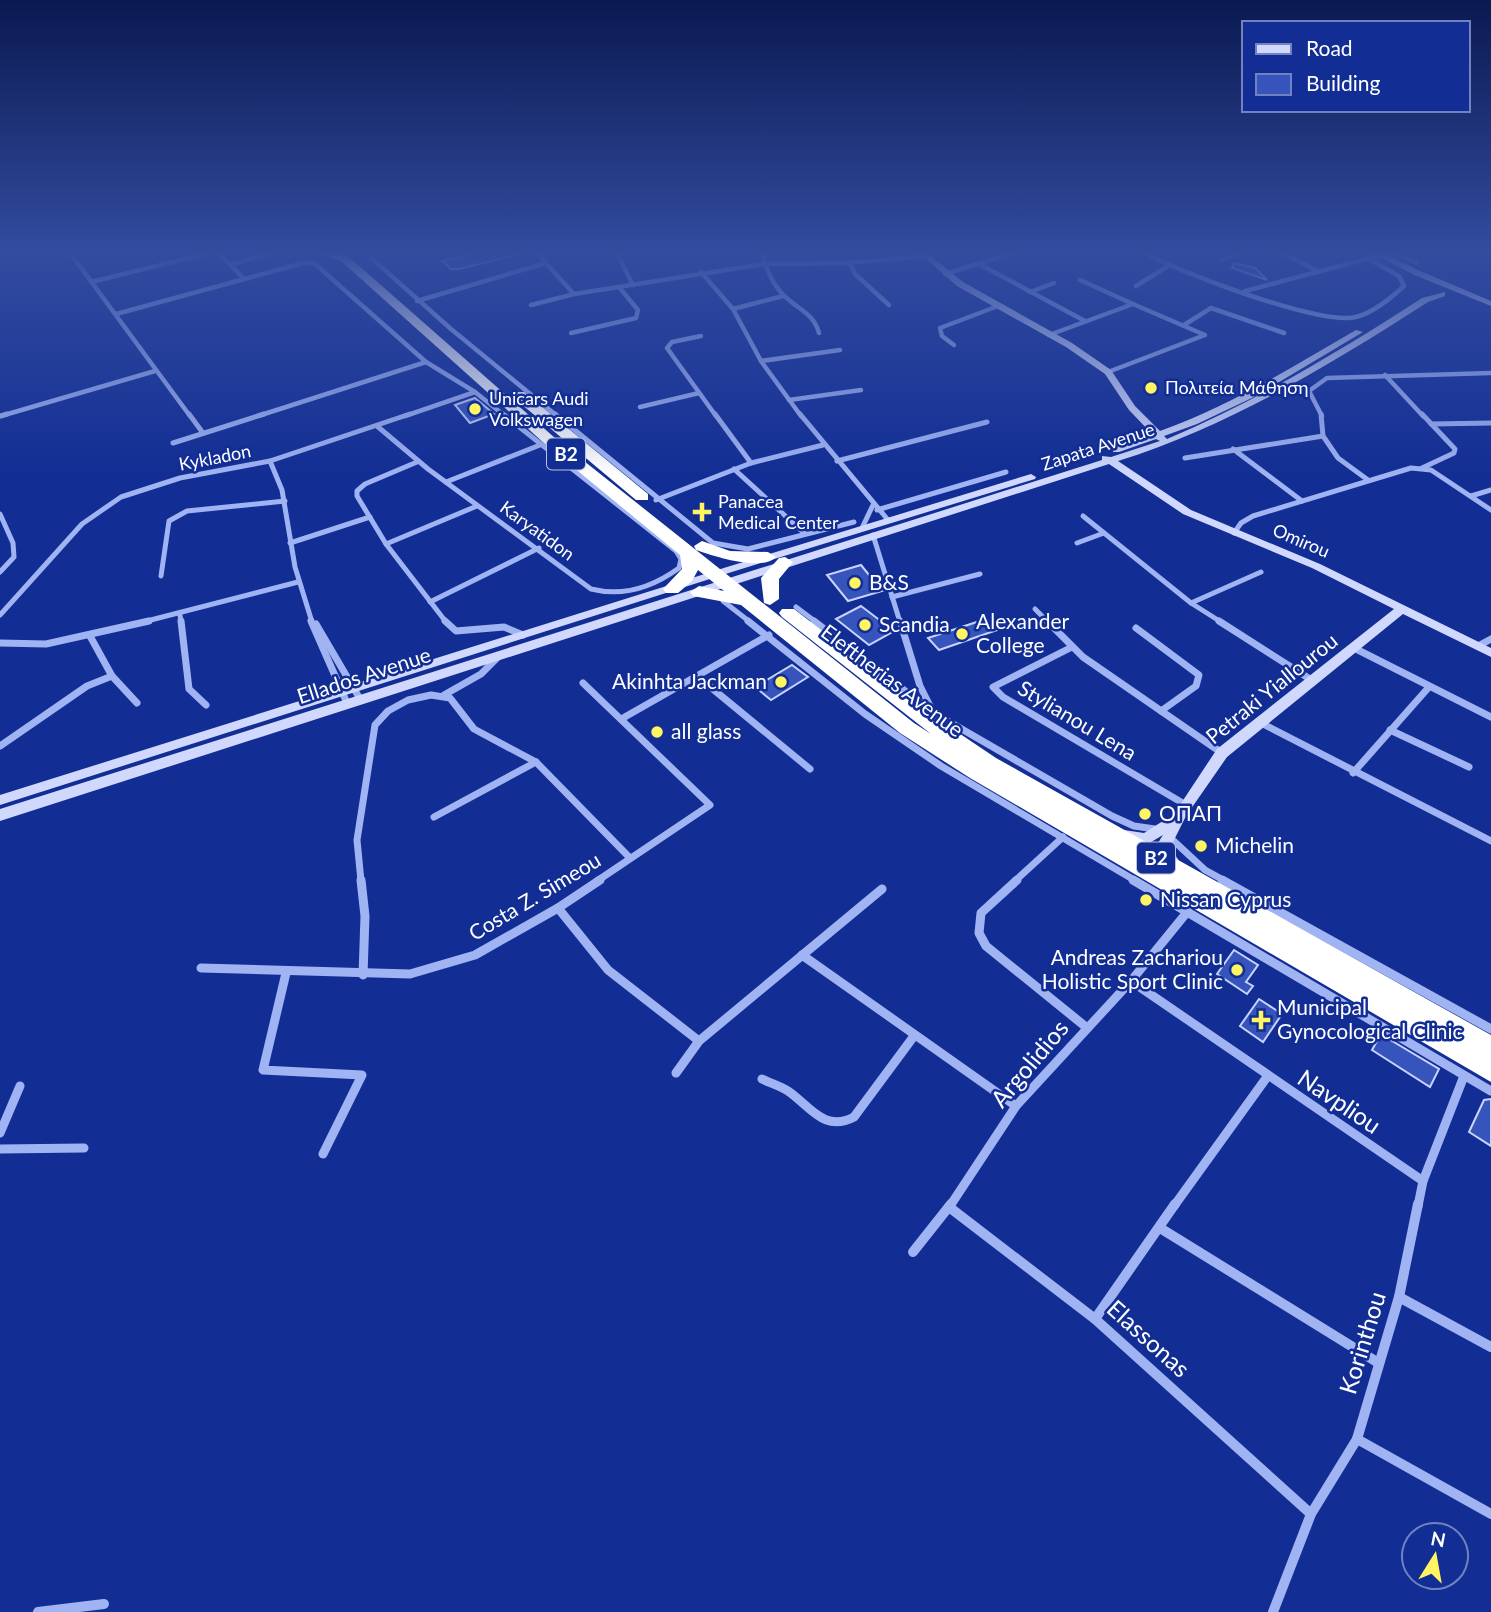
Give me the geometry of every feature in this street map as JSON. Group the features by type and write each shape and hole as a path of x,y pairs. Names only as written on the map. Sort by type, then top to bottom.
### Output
{"highway":[{"name":"Eleftherias Avenue","path":"419,325 550,441 727,581 762,601 922,718 989,763 1491,1048"},
{"name":"Eleftherias Avenue","path":"437,325 488,365 688,550"},
{"path":"672,589 689,573 692,564 688,550 728,556 768,557"},
{"path":"699,592 721,593 762,601 770,578 785,562"},
{"name":"Eleftherias Avenue","path":"762,601 839,683 907,728 977,773 1491,1070"}],"main road":[{"path":"1032,325 1108,372 1132,408 1165,443"},
{"name":"Zapata Avenue","path":"727,581 1107,458 1157,435 1194,422 1287,376 1371,325"},
{"name":"Zapata Avenue","path":"727,581 768,557 858,525 888,520 1165,443 1256,404 1313,373 1386,325"},
{"name":"Omirou","path":"1107,458 1173,505 1234,533 1306,561 1491,653"},
{"name":"Ellados Avenue","path":"0,815 523,635 672,589 727,581"},
{"name":"Ellados Avenue","path":"0,800 351,695 500,655 727,581"},
{"name":"Petraki Yiallourou","path":"1165,832 1222,753 1402,609"},
{"path":"1103,828 1135,839 1146,839 1165,832 1166,854 1180,872"}],"street":[{"path":"124,325 203,433"},
{"path":"384,325 426,362 475,392 540,445 688,550"},
{"path":"443,325 467,348"},
{"path":"571,333 605,325"},
{"path":"742,325 761,362 789,400 823,445 888,520"},
{"path":"816,325 820,333"},
{"path":"947,325 940,328 942,336 954,345"},
{"path":"1049,335 1074,325"},
{"path":"1259,325 1284,334"},
{"path":"1108,372 1205,338 1203,333 1184,326"},
{"path":"701,336 672,342 667,348 751,463"},
{"path":"761,362 840,350"},
{"path":"173,443 426,362"},
{"path":"488,365 656,500 713,543 726,549 758,550 804,533 858,525 875,508 1006,472"},
{"path":"0,416 155,371"},
{"path":"1368,480 1338,458 1323,436 1323,418 1309,391 1312,385 1322,379 1341,376 1491,373"},
{"path":"1234,533 1241,523 1253,516 1368,480 1422,468 1454,453 1455,449 1385,375"},
{"path":"789,400 861,390"},
{"name":"Kykladon","path":"0,615 82,524 121,497 180,478 270,461 475,392"},
{"path":"640,407 699,393"},
{"path":"837,461 987,422"},
{"path":"1432,424 1491,423"},
{"name":"Karyatidon","path":"377,426 417,463 539,548 591,589 605,594 668,577 688,550"},
{"path":"1185,458 1323,436"},
{"path":"446,482 540,445"},
{"path":"656,500 751,463 823,445"},
{"path":"1233,449 1302,501"},
{"path":"270,461 285,501 290,543 299,582 314,620 351,695"},
{"path":"417,463 358,489 357,496 386,544 456,631 504,628 523,635"},
{"path":"1422,468 1491,510"},
{"path":"734,469 804,533"},
{"path":"1471,496 1491,490"},
{"path":"161,576 169,521 175,515 187,511 285,501"},
{"path":"386,544 477,506"},
{"path":"0,514 13,543 14,557 0,572"},
{"path":"1083,516 1191,603 1313,681"},
{"path":"290,543 370,517"},
{"path":"1077,542 1104,533"},
{"path":"873,535 920,686 934,713"},
{"path":"430,602 539,548"},
{"path":"1191,603 1261,572"},
{"path":"892,597 980,574"},
{"path":"727,581 769,635 839,683 941,766 1491,1091"},
{"path":"0,643 46,644 90,636 180,615 299,582"},
{"path":"796,607 934,713 1112,816 1134,826 1165,832 1188,857 1205,870 1491,1029"},
{"path":"1035,609 1072,647 1222,753"},
{"path":"180,615 189,689 206,705"},
{"path":"314,620 317,640 351,695"},
{"path":"1136,628 1199,675 1196,686 1161,711"},
{"path":"583,683 623,718 769,635"},
{"path":"90,636 112,676 137,704"},
{"path":"1478,646 1491,639"},
{"name":"Stylianou Lena","path":"1072,647 993,687 1003,697 1183,809"},
{"path":"1354,648 1491,717"},
{"path":"363,975 365,916 357,840 376,725 380,716 389,708 420,698 444,695 481,674 500,655"},
{"path":"0,746 87,686 112,676"},
{"path":"697,676 810,769"},
{"path":"1353,773 1429,687"},
{"path":"444,695 474,729 536,762 630,858"},
{"name":"Costa Z. Simeou","path":"201,968 286,973 410,974 475,955 558,908 710,805 623,718"},
{"path":"1261,723 1353,773 1491,841"},
{"path":"1390,730 1469,767"},
{"path":"434,817 536,762"},
{"path":"1063,838 981,913 978,924 986,946 1086,1027"},
{"path":"676,1073 699,1041 882,889"},
{"path":"558,908 608,970 699,1041"},
{"name":"Argolidios","path":"913,1252 949,1207 1016,1106 1131,981 1188,911"},
{"path":"802,955 1016,1106"},
{"path":"286,973 263,1070 362,1075 323,1154"},
{"name":"Navpliou","path":"1131,981 1423,1181"},
{"path":"762,1079 786,1090 819,1119 837,1124 846,1123 854,1117 914,1036"},
{"name":"Korinthou","path":"1273,1612 1311,1514 1357,1439 1377,1362 1399,1297 1423,1181 1464,1076"},
{"path":"1095,1319 1268,1077"},
{"path":"0,1133 20,1086"},
{"path":"0,1149 84,1148"},
{"name":"Elassonas","path":"949,1207 960,1219 1095,1319 1311,1514"},
{"path":"1160,1228 1377,1362"},
{"path":"1399,1297 1491,1347"},
{"path":"1357,1439 1491,1514"},
{"path":"38,1612 104,1604"}],"building":[{"name":"Unicars Audi Volkswagen","path":"475,398 494,414 470,423 455,405"},
{"name":"B&S","path":"861,565 882,591 848,601 827,575"},
{"name":"Scandia","path":"861,606 894,631 869,645 836,619"},
{"name":"Alexander College","path":"986,619 997,630 939,650 928,638"},
{"name":"Αkinhta Jackman","path":"792,665 808,677 771,700 755,687"},
{"name":"Andreas Zachariou Holistic Sport Clinic","path":"1234,950 1258,965 1246,982 1253,986 1247,994 1217,974"},
{"name":"Municipal Gynocological Clinic","path":"1259,999 1282,1014 1263,1042 1240,1026"},
{"path":"1377,1032 1439,1069 1430,1087 1372,1050 1377,1041 1373,1039"},
{"path":"1491,1099 1491,1146 1469,1132 1484,1100"}],"place":[{"name":"Πολιτεία Μάθηση","path":"1151,388"},
{"name":"Unicars Audi Volkswagen","path":"475,409"},
{"name":"Panacea Medical Center","path":"702,512"},
{"name":"B&S","path":"855,583"},
{"name":"Scandia","path":"865,625"},
{"name":"Alexander College","path":"962,634"},
{"name":"Αkinhta Jackman","path":"781,682"},
{"name":"all glass","path":"657,732"},
{"name":"ΟΠΑΠ","path":"1145,814"},
{"name":"Michelin","path":"1201,846"},
{"name":"Nissan Cyprus","path":"1146,900"},
{"name":"Andreas Zachariou Holistic Sport Clinic","path":"1237,970"},
{"name":"Municipal Gynocological Clinic","path":"1261,1020"}]}
